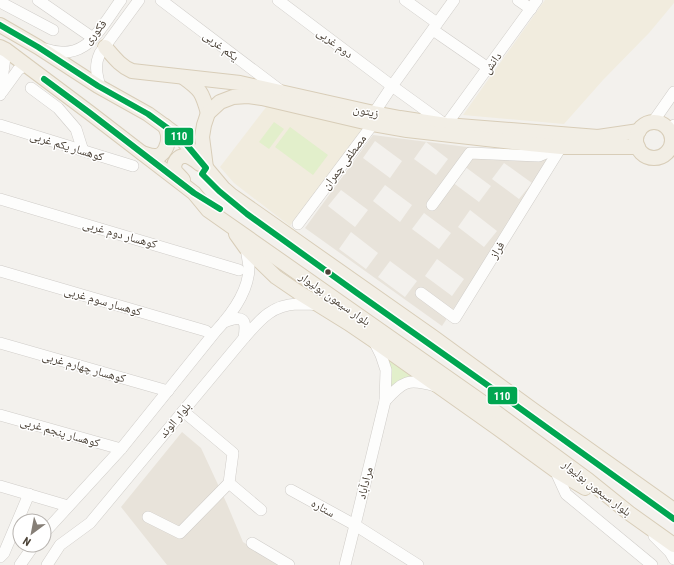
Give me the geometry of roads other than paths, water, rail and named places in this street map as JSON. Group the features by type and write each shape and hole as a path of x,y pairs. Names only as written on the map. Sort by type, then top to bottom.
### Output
{"main road":[{"name":"بلوار سیمون بولیوار","path":"0,24 100,87 148,114 165,126 181,138 223,188 231,195 433,337 674,510"},
{"name":"زیتون","path":"105,47 120,64 132,70 183,77 240,82 282,92 374,118 407,130 561,147 638,147"},
{"name":"بلوار سیمون بولیوار","path":"3,49 90,113 194,193 208,210 482,402 588,480 628,513 674,545"},
{"path":"183,77 202,93 208,113 202,137 206,168"},
{"name":"زیتون","path":"208,113 220,102 233,97 248,96 374,118 400,118 446,125 598,137 639,131"},
{"path":"653,122 664,125 673,132 672,152 660,157 649,158 640,152 636,141 639,131 647,124 653,122"},
{"path":"141,153 156,156 161,155 168,144 168,136 165,126"},
{"path":"194,193 175,172 174,168 176,161 181,157 188,156 206,168"},
{"path":"230,226 246,248 276,277 373,340 555,470 628,513"},
{"path":"533,410 576,430 674,498"}],"street":[{"path":"38,0 93,38"},
{"name":"فکوری","path":"38,47 63,52 84,46 93,38 121,0"},
{"name":"فکوری","path":"100,87 96,72 96,61 100,53 139,0"},
{"name":"یکم غربی","path":"161,0 282,92"},
{"name":"دوم غربی","path":"278,0 446,125"},
{"path":"405,0 488,68"},
{"name":"مصطفی چمران","path":"298,224 374,118 392,86 454,0"},
{"path":"518,0 534,4"},
{"path":"0,2 53,30"},
{"name":"دانش","path":"446,125 534,4"},
{"path":"0,94 3,49"},
{"path":"0,94 18,70 25,65"},
{"path":"31,88 58,108 76,129 83,151"},
{"path":"653,122 674,92"},
{"name":"کوهسار یکم غربی","path":"0,125 134,166"},
{"path":"432,205 470,153 539,156 561,147"},
{"name":"فراز","path":"421,293 454,318 561,147"},
{"name":"کوهسار دوم غربی","path":"0,199 240,270"},
{"name":"بلوار الوند","path":"52,524 121,449 224,322 242,296 246,286 249,267 246,248"},
{"name":"کوهسار سوم غربی","path":"0,271 206,331"},
{"name":"بلوار الوند","path":"47,565 60,545 90,523 244,338 263,318 271,311 282,306 296,304 319,305"},
{"path":"224,322 236,318 241,319 244,322 244,338"},
{"name":"مرادآباد","path":"344,565 385,401 386,370 381,355 373,340"},
{"name":"کوهسار چهارم غربی","path":"0,343 168,390"},
{"path":"385,401 400,386 408,382 421,382 441,388"},
{"path":"148,518 180,533 229,483 233,453 183,411"},
{"name":"کوهسار پنجم غربی","path":"0,415 121,449"},
{"path":"555,470 566,494 652,565"},
{"path":"229,483 261,510"},
{"path":"0,486 68,506"},
{"name":"ستاره","path":"291,490 355,525 418,565"},
{"path":"0,556 4,553 29,494"},
{"path":"628,513 670,552 674,559"},
{"path":"252,543 290,565"},
{"path":"20,565 28,553"}]}
